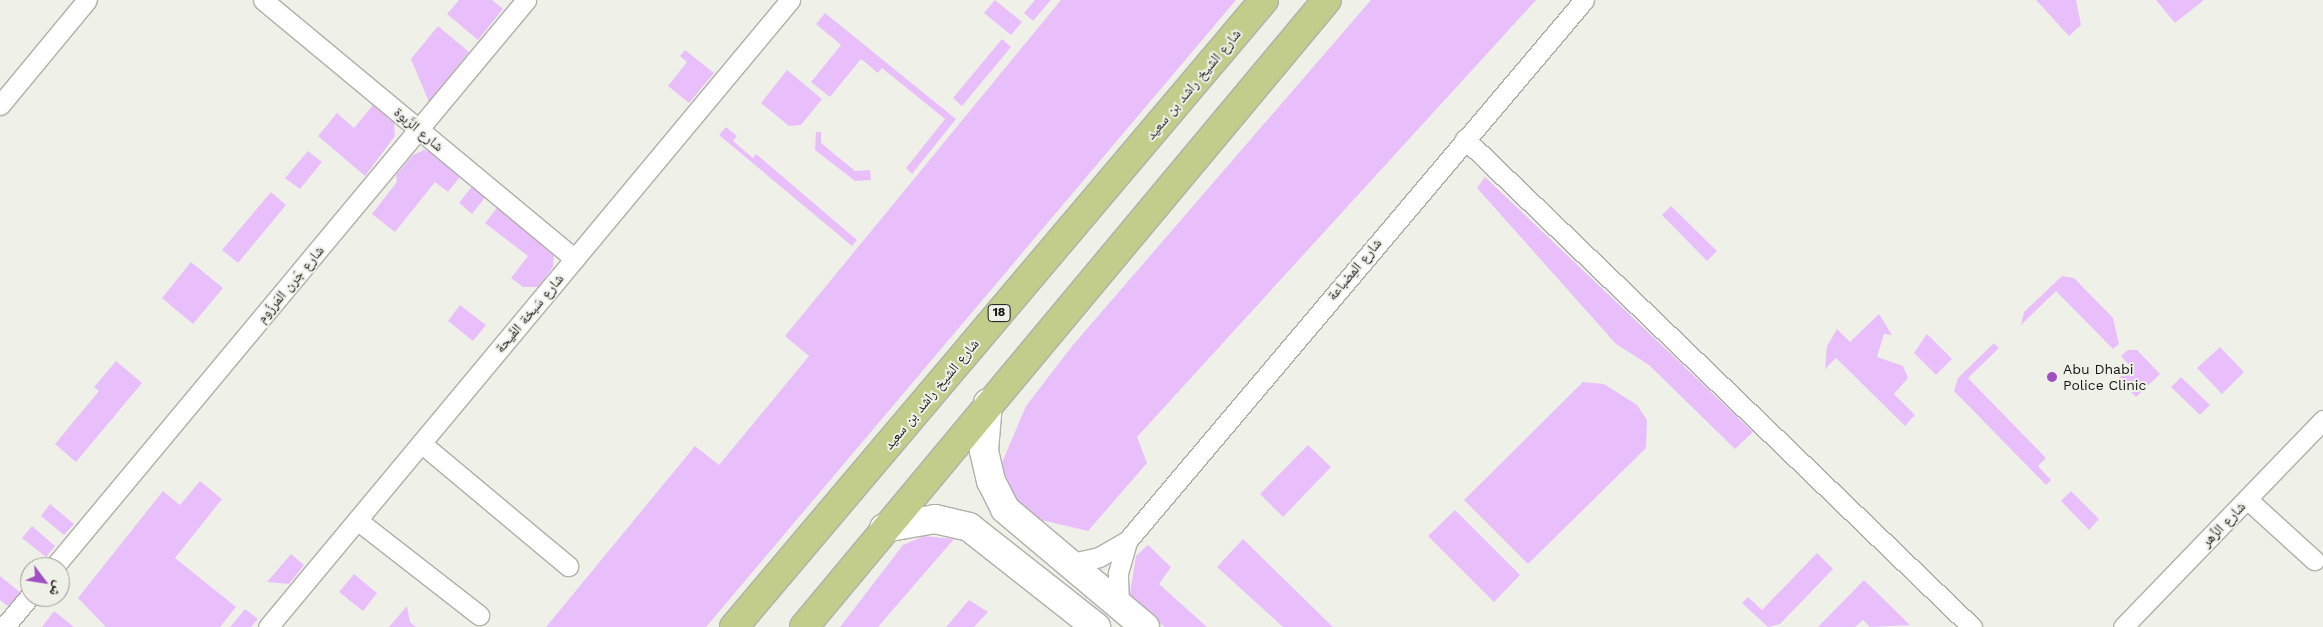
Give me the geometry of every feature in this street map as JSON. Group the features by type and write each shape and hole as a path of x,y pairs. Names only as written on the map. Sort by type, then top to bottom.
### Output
{"main road":[{"path":"804,627 884,528 1327,0"},
{"name":"شارع الشيخ راشد بن سعيد","path":"734,627 1255,6"}],"street":[{"path":"0,105 87,0"},
{"name":"شارع الرَّبوة","path":"263,0 575,259"},
{"name":"شارع جَرن المَرزُوم","path":"62,557 526,0"},
{"name":"شارع سَبخة الفَيحة","path":"268,627 790,0"},
{"name":"شارع المِضباعة","path":"1067,564 1099,557 1127,542 1464,139 1584,0"},
{"path":"1464,139 1972,627"},
{"path":"988,404 984,450 991,481 1005,509 1067,564 1145,627"},
{"name":"شارع الزَّهر","path":"2122,627 2323,420"},
{"path":"421,443 568,566"},
{"path":"2247,499 2314,560"},
{"path":"983,536 986,516 1005,509"},
{"path":"884,528 935,519 969,527 983,536 1096,627"},
{"path":"357,520 479,616"},
{"name":"شارع المِضباعة","path":"1119,606 1118,573 1127,542"},
{"path":"4,627 21,607"}],"shaded area":[{"path":"459,0 492,0 503,9 478,40 447,14"},
{"path":"995,0 1022,22 1011,35 984,13"},
{"path":"1035,0 1051,0 1033,21 1024,13"},
{"path":"1061,0 1236,0 706,627 546,627 695,446 719,465 809,356 785,336"},
{"path":"1371,0 1536,0 1137,437 1147,463 1088,531 1037,519 1003,486 1001,465 1026,406 1073,345"},
{"path":"2036,0 2076,0 2081,25 2069,36"},
{"path":"2156,0 2204,0 2175,23"},
{"path":"825,13 956,119 912,174 906,168 945,119 882,68 878,73 861,59 830,97 811,82 841,45 816,24"},
{"path":"438,26 469,52 429,102 411,59"},
{"path":"1002,39 1011,47 962,106 953,98"},
{"path":"685,50 714,73 689,103 668,86 687,62 680,56"},
{"path":"787,70 822,99 801,125 789,126 761,103"},
{"path":"373,105 394,123 395,136 365,176 318,136 337,113 354,128"},
{"path":"726,127 737,136 733,141 753,158 756,154 857,240 852,246 719,135"},
{"path":"816,132 821,132 821,143 855,171 870,170 871,180 855,181 815,150"},
{"path":"424,150 436,154 462,174 448,192 435,182 395,232 372,214 397,182 396,175 413,155"},
{"path":"308,151 322,162 300,189 285,178"},
{"path":"1485,177 1753,432 1735,449 1649,365 1616,344 1477,188"},
{"path":"473,185 487,195 472,214 459,203"},
{"path":"271,192 286,205 238,263 222,250"},
{"path":"500,204 555,245 553,267 538,287 523,287 511,278 528,256 485,223"},
{"path":"1671,206 1717,251 1707,261 1662,215"},
{"path":"191,262 223,288 193,324 162,298"},
{"path":"2062,276 2074,278 2113,318 2119,344 2113,349 2056,291 2021,325 2024,312"},
{"path":"460,305 486,325 473,341 448,321"},
{"path":"1879,314 1892,335 1884,334 1877,357 1903,366 1908,378 1894,394 1915,415 1905,426 1836,358 1825,369 1827,346 1837,329 1850,342"},
{"path":"1927,334 1952,359 1936,375 1914,353"},
{"path":"1994,343 1999,348 1968,378 2046,458 2038,466 2051,480 2046,485 1954,391 1958,378"},
{"path":"2220,347 2244,372 2222,394 2197,368"},
{"path":"2128,350 2137,350 2160,374 2136,397 2118,379 2131,367 2121,356"},
{"path":"116,361 142,383 76,462 55,444 99,391 94,387"},
{"path":"2181,377 2210,405 2200,415 2171,387"},
{"path":"1583,382 1604,384 1637,405 1647,420 1646,448 1528,564 1464,500"},
{"path":"1308,445 1331,467 1283,517 1260,494"},
{"path":"200,481 222,499 175,558 236,607 220,627 106,627 78,598 163,491 180,505"},
{"path":"2071,491 2099,519 2089,530 2061,501"},
{"path":"50,504 74,524 64,535 41,516"},
{"path":"1455,510 1520,575 1494,602 1428,536"},
{"path":"32,526 55,546 46,557 22,538"},
{"path":"924,536 954,539 878,627 840,627 903,545"},
{"path":"1243,539 1333,627 1283,627 1217,567"},
{"path":"1148,545 1171,567 1159,584 1207,627 1165,627 1129,600 1136,556"},
{"path":"1817,553 1833,569 1780,624 1768,627 1742,603 1748,597 1762,610"},
{"path":"291,554 304,565 289,584 267,582"},
{"path":"354,574 377,593 363,611 339,592"},
{"path":"0,576 20,594 9,607 0,600"},
{"path":"1864,580 1910,625 1870,627 1863,620 1855,627 1818,627"},
{"path":"969,600 988,612 974,627 946,627"},
{"path":"407,606 410,622 416,627 389,627"},
{"path":"245,609 258,619 251,627 230,627"},
{"path":"54,611 74,627 42,627"}],"place":[{"name":"Abu Dhabi Police Clinic","path":"2052,377"}]}
